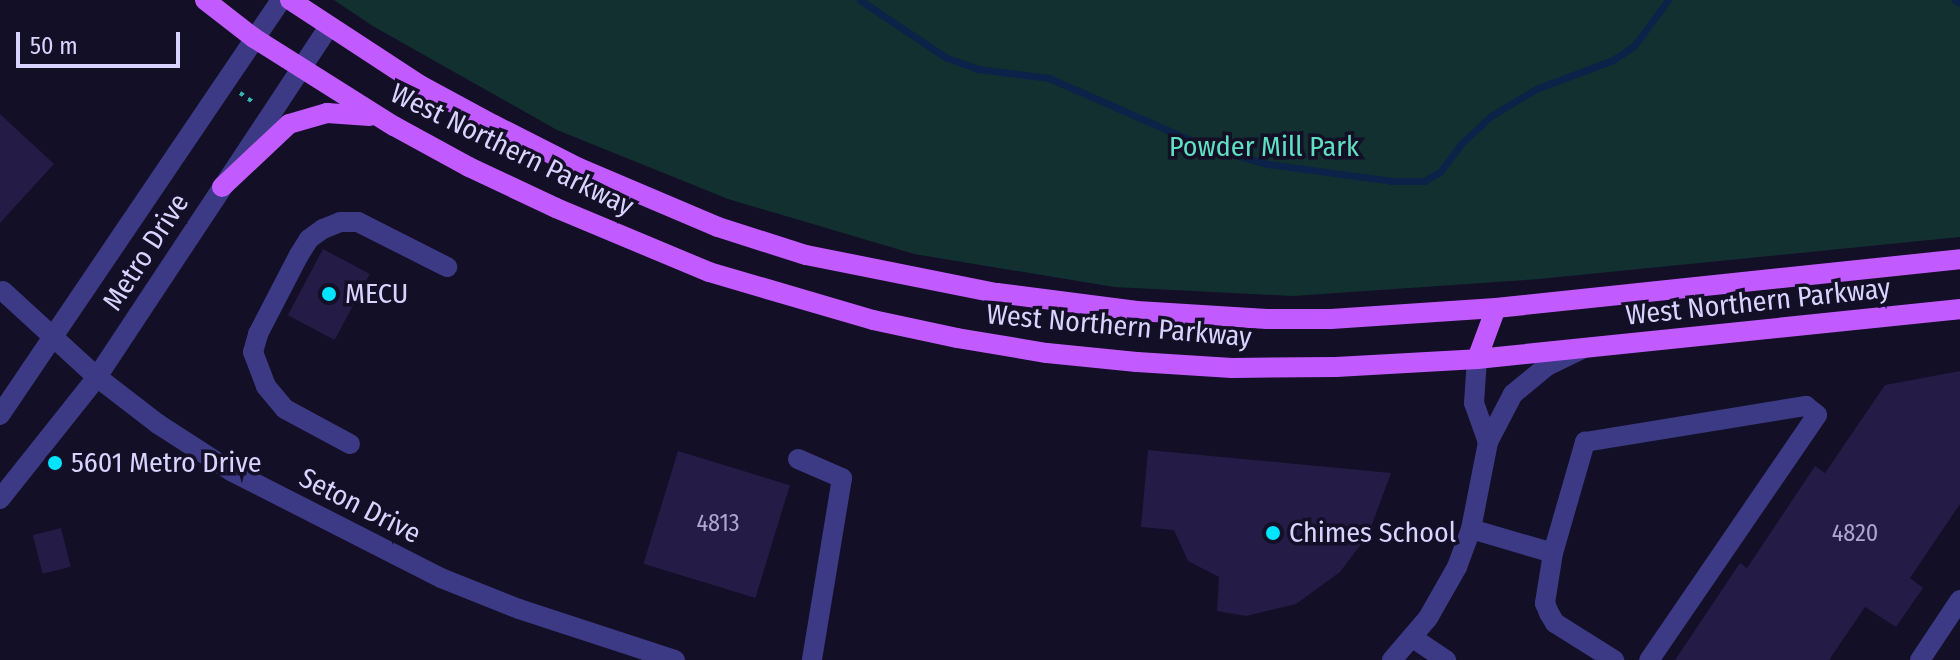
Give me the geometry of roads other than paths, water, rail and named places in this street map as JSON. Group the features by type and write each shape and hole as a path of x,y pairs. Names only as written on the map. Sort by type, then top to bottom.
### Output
{"main road":[{"name":"West Northern Parkway","path":"205,0 300,69 381,118 469,167 638,244 736,280 873,320 1047,353 1232,368 1336,367 1477,359 1960,309"},
{"name":"West Northern Parkway","path":"290,0 328,28 420,85 579,168 718,227 806,255 997,293 1152,312 1331,319 1496,308 1960,259"},
{"path":"222,187 289,124 327,113 359,113 381,118"},
{"path":"1477,359 1496,308"}],"street":[{"name":"Metro Drive","path":"0,415 56,337 281,0"},
{"name":"Metro Drive","path":"0,499 97,377 328,28"},
{"path":"350,444 285,409 266,386 253,352 258,334 299,255 309,239 323,229 340,222 358,222 447,267"},
{"name":"Seton Drive","path":"3,291 97,377 158,424 231,471 373,546 519,609 625,653 675,660"},
{"path":"1392,660 1413,638 1444,595 1471,529 1488,442 1513,394 1528,379 1582,349"},
{"path":"1477,359 1474,403 1488,442"},
{"path":"1614,660 1555,623 1545,603 1553,553 1585,442 1806,406 1817,415 1649,660"},
{"path":"798,459 842,478 812,660"},
{"path":"1471,529 1553,553"},
{"path":"1920,660 1960,600"},
{"path":"1413,638 1446,660"}],"waterway":[{"path":"860,0 945,57 978,69 1049,78 1206,147 1267,164 1392,181 1424,181 1440,172 1460,145 1491,116 1536,89 1613,60 1634,46 1668,0"},
{"path":"1955,0 1960,3"}],"place":[{"name":"MECU","path":"329,294"},
{"name":"5601 Metro Drive","path":"55,463"},
{"name":"Chimes School","path":"1273,533"}],"park label":[{"name":"Powder Mill Park","path":"1264,147"}]}
